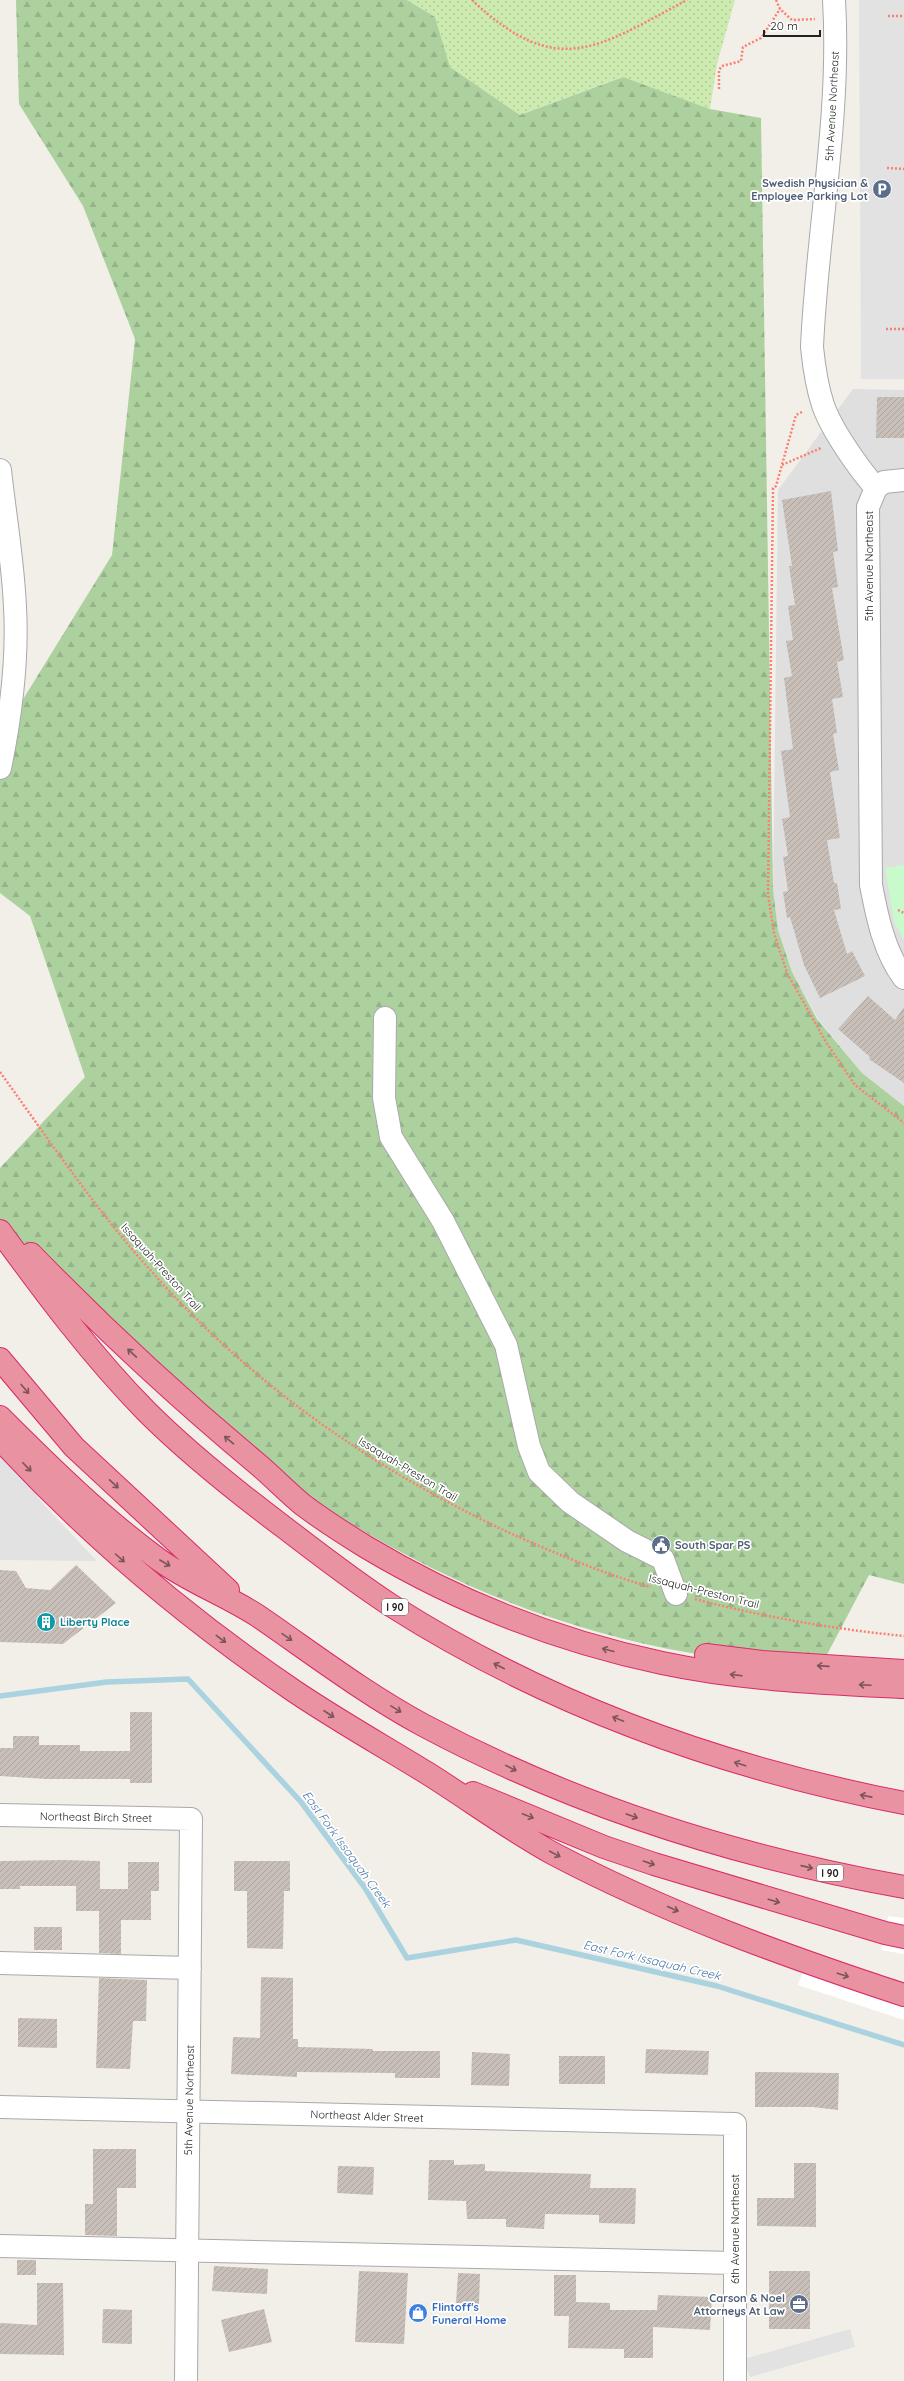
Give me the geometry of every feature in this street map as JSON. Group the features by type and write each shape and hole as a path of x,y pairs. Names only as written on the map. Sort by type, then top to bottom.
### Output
{"highway":[{"path":"0,1222 86,1310 190,1408 259,1464 303,1504 366,1547 460,1596 548,1633 610,1651 688,1668 792,1681 904,1687"},
{"name":"I 90","path":"0,1231 45,1292 107,1368 146,1411 194,1455 263,1512 339,1569 393,1606 450,1640 541,1687 691,1748 762,1771 851,1793 904,1803"},
{"name":"I 90","path":"0,1359 74,1447 255,1615 349,1680 422,1724 524,1774 633,1817 756,1855 853,1878 904,1888"},
{"path":"0,1417 65,1482 160,1561 255,1615"},
{"path":"0,1439 60,1502 144,1580 235,1650 296,1692 428,1774 503,1825 556,1855 695,1920 806,1963 904,1995"},
{"path":"259,1464 348,1522 411,1559 476,1590 556,1620 618,1638 692,1653 762,1662 904,1671"},
{"path":"428,1774 604,1847 745,1892 894,1935"}],"street":[{"name":"5th Avenue Northeast","path":"835,9 830,145 812,347 815,372 823,406 857,466 876,488 868,507 871,885 880,929 899,971 904,978"},
{"path":"0,470 15,607 15,659 9,722 0,768"},
{"path":"876,488 884,482 904,480"},
{"path":"386,1018 384,1098 391,1137 443,1221 506,1345 529,1446 539,1472 570,1502 627,1541 663,1559 676,1594"},
{"name":"Northeast Birch Street","path":"0,1815 191,1820"},
{"name":"5th Avenue Northeast","path":"186,2381 191,1820"},
{"path":"0,1963 190,1968"},
{"name":"Northeast Alder Street","path":"0,2107 189,2110 444,2119 735,2124"},
{"name":"6th Avenue Northeast","path":"735,2124 735,2381"},
{"path":"0,2246 734,2263"}],"path":[{"path":"472,0 489,16 515,34 539,44 557,49 580,50 615,38 687,0"},
{"path":"776,0 780,9 792,20 835,9"},
{"path":"719,89 719,70 722,66 740,61 743,47 761,38 780,9"},
{"path":"888,16 904,16"},
{"path":"887,168 904,169"},
{"path":"886,329 904,329"},
{"path":"802,412 796,415 776,486 773,488 768,894 774,933 787,973 826,1042 855,1085 904,1123"},
{"path":"781,465 822,448"},
{"name":"Issaquah-Preston Trail","path":"0,1072 108,1220 153,1273 218,1340 289,1401 377,1462 460,1509 551,1552 632,1581 676,1594 801,1622 849,1630 904,1636"}],"shaded area":[{"name":"Swedish Physician & Employee Parking Lot","path":"859,0 904,0 904,379 861,379"},
{"path":"853,389 904,390 904,1106 862,1073 818,1019 792,972 778,930 773,889 778,490"},
{"path":"0,1451 45,1506 97,1561 0,1560"},
{"path":"850,2329 855,2347 750,2377 744,2359"}],"green space":[{"path":"16,0 407,0 435,17 450,67 520,115 623,77 710,109 761,118 773,889 778,930 792,972 817,1019 862,1073 904,1106 904,1584 869,1575 821,1666 691,1653 641,1643 592,1630 544,1615 497,1597 450,1577 405,1554 361,1530 279,1479 257,1463 157,1377 0,1222 0,1168 85,1077 30,916 0,893 0,768 9,722 112,555 135,339 83,206 19,104"},
{"path":"407,0 735,0 717,64 710,109 622,77 520,115 450,67 435,17"},
{"path":"904,865 904,940 894,922 885,868"}],"pier":[{"path":"888,1916 904,1918 904,1954 881,1950"},
{"path":"809,1955 904,1986 904,2020 798,1985"}],"building":[{"path":"877,397 904,397 904,438 876,438"},
{"path":"831,491 838,551 833,552 838,587 832,588 844,660 837,662 843,697 832,699 837,733 833,734 839,770 830,772 840,838 827,840 834,883 837,883 841,909 834,910 847,954 852,951 865,976 820,998 804,965 790,917 787,918 783,892 788,891 783,857 788,856 782,819 790,817 781,751 793,749 784,678 792,676 786,641 793,640 788,606 795,605 789,566 792,566 782,500"},
{"path":"868,996 895,1020 904,1007 904,1083 869,1059 870,1057 838,1029"},
{"name":"Liberty Place","path":"76,1565 116,1603 63,1644 0,1642 0,1570 16,1571 26,1588 50,1590"},
{"path":"130,1712 152,1712 152,1783 130,1783 130,1779 46,1779 0,1776 0,1748 13,1748 13,1736 39,1736 39,1745 80,1745 80,1751 130,1751"},
{"path":"0,1861 100,1861 100,1889 128,1889 128,1862 159,1862 159,1891 151,1891 151,1920 121,1920 121,1954 99,1953 99,1911 76,1911 76,1886 20,1886 20,1889 0,1889"},
{"path":"234,1861 290,1861 290,1891 284,1891 283,1949 247,1948 247,1891 234,1891"},
{"path":"34,1927 62,1927 62,1950 34,1950"},
{"path":"261,1977 293,1978 293,2039 298,2039 298,2047 373,2049 373,2051 440,2051 440,2078 395,2078 395,2073 297,2072 297,2077 231,2074 233,2037 260,2038"},
{"path":"99,1978 147,1980 146,2021 133,2021 130,2069 96,2068"},
{"path":"18,2018 57,2019 57,2048 18,2047"},
{"path":"646,2049 709,2051 708,2075 645,2073"},
{"path":"472,2052 510,2054 509,2086 471,2085"},
{"path":"559,2056 605,2056 605,2084 559,2084"},
{"path":"755,2072 839,2073 838,2110 813,2107 755,2107"},
{"path":"93,2149 136,2149 136,2188 117,2188 117,2236 85,2235 85,2204 93,2204"},
{"path":"429,2160 454,2160 454,2165 485,2164 485,2171 591,2174 590,2188 636,2188 635,2224 599,2223 599,2215 545,2214 544,2229 506,2227 506,2219 467,2219 466,2201 428,2200"},
{"path":"794,2163 816,2163 816,2227 757,2226 757,2198 794,2198"},
{"path":"338,2166 374,2167 373,2195 337,2193"},
{"path":"17,2260 36,2260 36,2275 17,2275"},
{"path":"214,2266 268,2269 267,2294 212,2291"},
{"path":"359,2271 408,2273 404,2344 355,2342"},
{"path":"769,2271 810,2271 810,2329 769,2329"},
{"path":"458,2273 480,2274 479,2304 456,2303"},
{"path":"554,2275 576,2275 576,2302 610,2303 610,2310 657,2310 658,2295 712,2297 710,2330 653,2327 653,2358 624,2358 624,2349 568,2348 569,2316 554,2316"},
{"path":"37,2283 63,2283 64,2355 0,2354 0,2323 37,2325"},
{"path":"103,2309 132,2310 132,2344 102,2343"},
{"path":"264,2309 272,2342 229,2352 221,2320"}],"waterway":[{"name":"East Fork Issaquah Creek","path":"0,1696 107,1682 188,1679 301,1802 365,1888 407,1958 516,1940 717,1986 904,2045"}],"place":[{"name":"Swedish Physician & Employee Parking Lot","path":"882,189"},
{"name":"South Spar PS","path":"661,1545"},
{"name":"Liberty Place","path":"46,1622"},
{"name":"Carson & Noel Attorneys At Law","path":"799,2304"},
{"name":"Flintoff's Funeral Home","path":"418,2313"}]}
